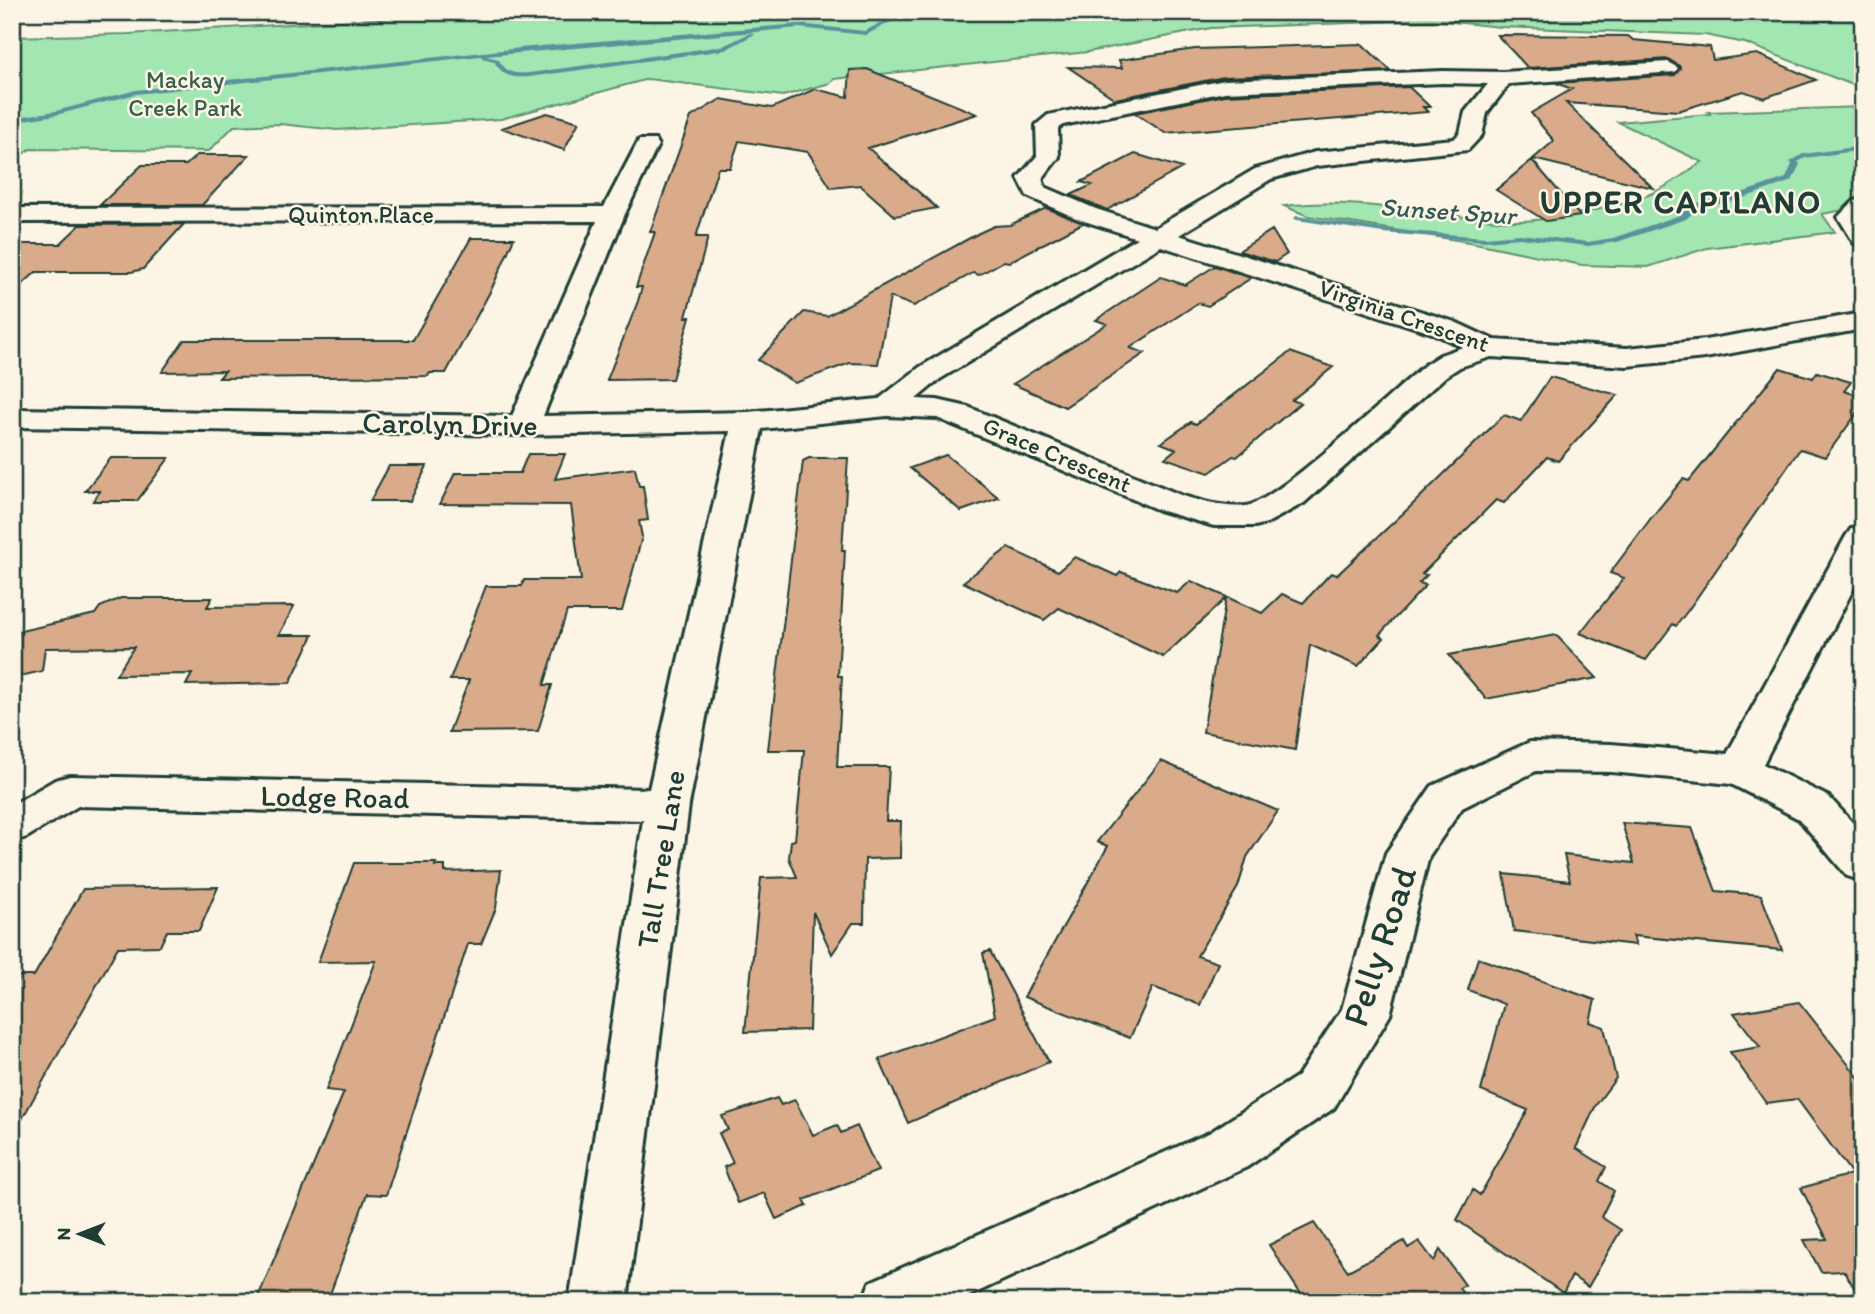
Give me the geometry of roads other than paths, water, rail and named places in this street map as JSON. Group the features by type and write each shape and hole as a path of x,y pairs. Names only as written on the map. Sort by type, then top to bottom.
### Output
{"street":[{"name":"Virginia Crescent","path":"1668,68 1503,78 1443,77 1201,89 1081,112 1047,125 1048,157 1030,178 1034,191 1087,214 1445,328 1489,348 1602,356 1658,355 1863,321"},
{"path":"887,407 930,373 1263,174 1315,159 1460,145 1471,135 1476,112 1503,78"},
{"path":"523,426 613,214 647,145"},
{"path":"1863,206 1850,216 1863,238"},
{"name":"Quinton Place","path":"12,215 613,214"},
{"name":"Grace Crescent","path":"887,407 937,409 957,414 1194,511 1214,516 1242,517 1268,511 1292,496 1436,370 1450,361 1489,348"},
{"name":"Carolyn Drive","path":"12,418 523,426 748,421 887,407"},
{"name":"Tall Tree Lane","path":"598,1302 667,805 748,421"},
{"path":"1863,536 1739,770 1814,808 1863,864"},
{"name":"Pelly Road","path":"891,1302 1228,1150 1317,1092 1365,1015 1408,853 1447,797 1530,756 1611,758 1739,770"},
{"name":"Lodge Road","path":"12,826 70,791 667,805"}],"waterway":[{"path":"12,120 56,113 136,92 530,49 799,26 866,33 894,18 916,12"},
{"path":"1757,12 1828,20 1847,12"},
{"path":"484,57 496,60 508,74 529,75 725,48 752,34"},
{"name":"Sunset Spur","path":"1297,218 1383,231 1485,239 1520,236 1588,244 1614,240 1683,217 1695,206 1731,199 1789,179 1796,164 1794,162 1803,156 1863,148"}],"district":[{"name":"UPPER CAPILANO","path":"1681,202"}],"park label":[{"name":"Mackay Creek Park","path":"185,94"}]}
